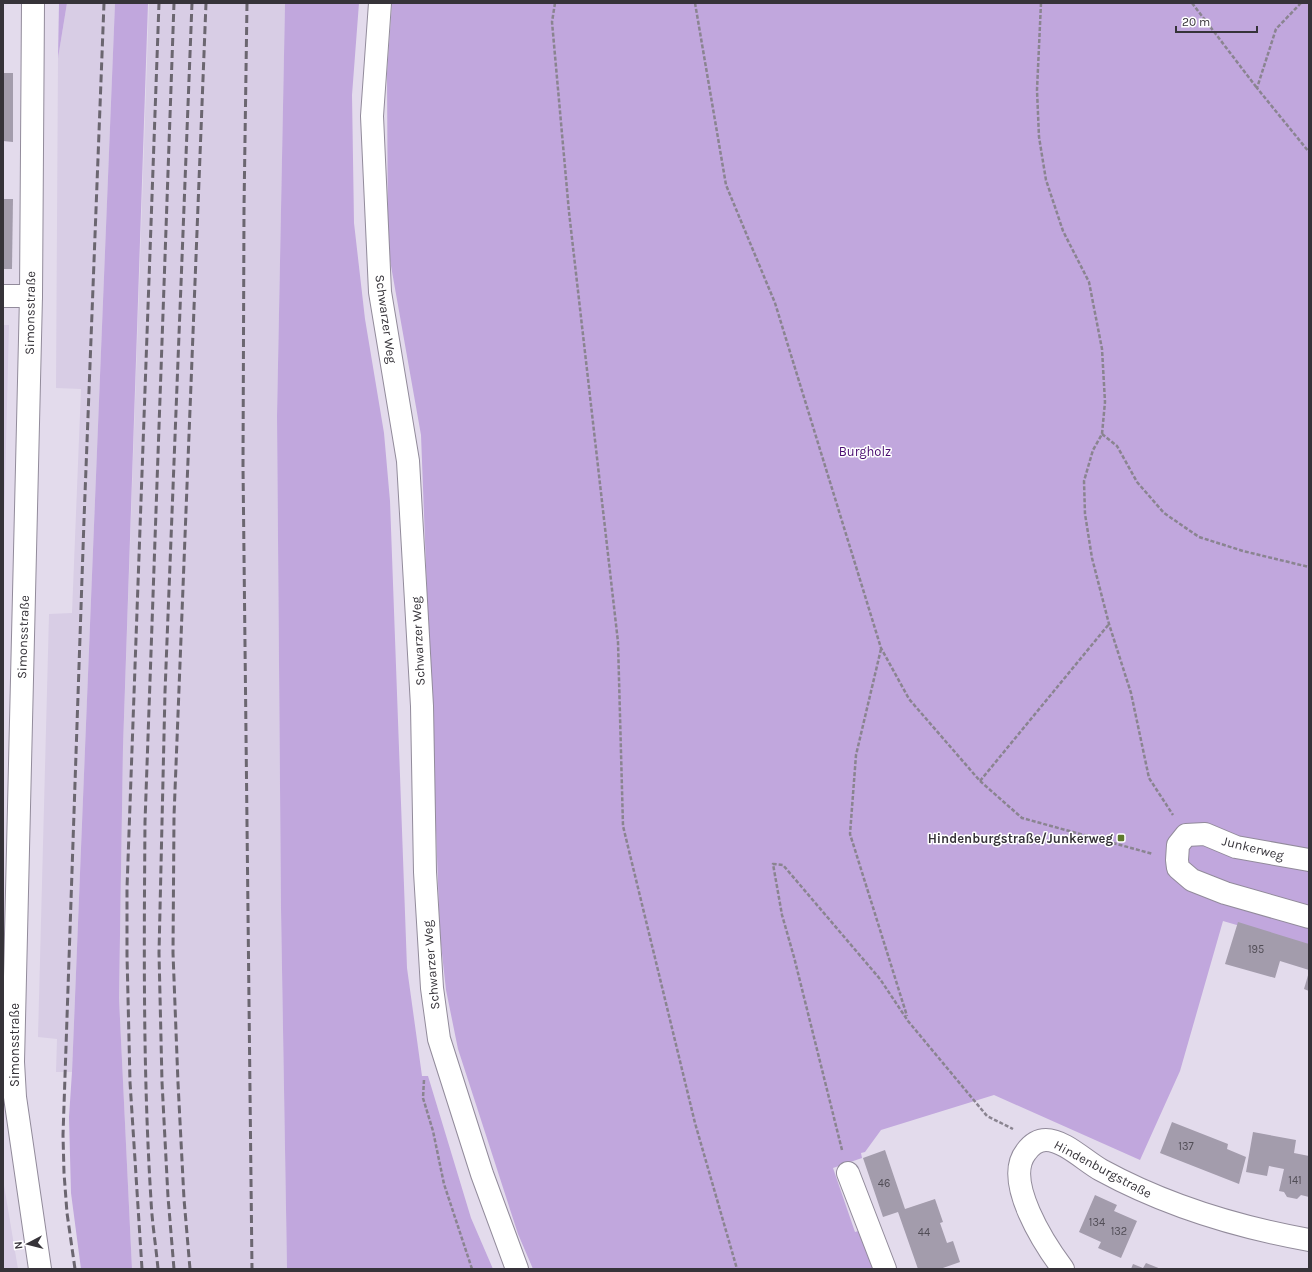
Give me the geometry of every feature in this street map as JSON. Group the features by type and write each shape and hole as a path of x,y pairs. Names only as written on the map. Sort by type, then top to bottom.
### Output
{"street":[{"name":"Simonsstraße","path":"33,3 31,296 9,991 13,1080 40,1269"},
{"name":"Schwarzer Weg","path":"380,3 372,116 380,292 408,461 422,706 425,872 432,988 439,1039 482,1174 517,1269"},
{"path":"3,296 31,296"},
{"name":"Junkerweg","path":"1180,847 1205,834 1236,846 1309,860"},
{"path":"1180,847 1178,868 1192,880 1225,893 1309,917"},
{"name":"Hindenburgstraße","path":"1063,1269 1030,1216 1021,1191 1019,1168 1023,1155 1036,1142 1046,1140 1056,1141 1098,1168 1127,1184 1178,1205 1230,1222 1309,1240"},
{"path":"848,1174 885,1269"}],"path":[{"path":"555,3 552,22 569,212 618,642 623,826 696,1123 737,1269"},
{"path":"695,3 726,185 775,302 881,648 909,699 980,781 1022,818 1180,847"},
{"path":"1041,3 1037,90 1039,137 1046,180 1063,231 1089,282 1102,349 1105,402 1102,434 1093,450 1084,481 1085,514 1092,558 1109,624 1131,693 1149,778 1180,847"},
{"path":"1192,3 1257,88 1309,152"},
{"path":"1257,88 1276,29 1301,3"},
{"path":"1102,434 1117,446 1137,482 1164,513 1199,537 1243,551 1309,567"},
{"path":"980,781 1109,624"},
{"path":"881,648 856,755 850,834 908,1021"},
{"path":"848,1174 794,957 782,915 773,864 783,865 880,979 908,1021 987,1116 1036,1142"},
{"path":"424,1077 423,1098 433,1131 444,1184 472,1269"}],"shaded area":[{"path":"67,3 115,3 72,1072 56,1072 57,1039 38,1037 49,614 72,613 81,389 56,388 58,58"},
{"path":"149,3 285,3 277,416 281,909 287,1269 132,1269 119,998 123,747"},
{"path":"3,325 9,325 3,562"},
{"path":"3,1179 18,1269 3,1269"}],"green space":[{"path":"59,3 67,3 58,58"},
{"path":"115,3 148,3 123,747 119,998 132,1269 81,1269 71,1193 69,1117"},
{"path":"285,3 359,3 352,95 354,223 365,319 384,433 390,501 407,968 422,1076 428,1076 471,1218 493,1269 287,1269 281,909 277,416"},
{"name":"Burgholz","path":"392,3 1309,3 1309,946 1223,921 1180,1071 1140,1160 994,1095 881,1130 865,1152 861,1153 862,1158 833,1168 855,1232 865,1229 879,1269 533,1269 518,1234 458,1049 446,990 440,935 421,435 388,249 387,73"}],"building":[{"path":"3,73 13,73 13,142 3,141"},
{"path":"3,199 13,199 12,269 3,269"},
{"path":"1238,922 1309,944 1309,970 1280,961 1275,978 1225,964"},
{"path":"1309,972 1309,991 1304,989"},
{"path":"1172,1122 1228,1144 1227,1149 1246,1157 1239,1184 1160,1153"},
{"path":"1253,1132 1296,1140 1294,1153 1309,1156 1309,1197 1301,1195 1297,1199 1287,1197 1284,1192 1279,1191 1284,1169 1269,1166 1267,1176 1246,1172"},
{"path":"885,1150 905,1209 935,1199 943,1222 940,1223 947,1243 953,1241 960,1262 940,1269 918,1269 898,1212 883,1217 863,1158"},
{"path":"1095,1195 1117,1205 1114,1211 1137,1221 1121,1258 1098,1248 1101,1242 1079,1232"},
{"path":"1146,1263 1161,1269 1131,1269 1133,1264 1143,1268"}],"railway":[{"path":"75,1269 67,1213 63,1135 84,520 104,3"},
{"path":"142,1269 130,1082 127,888 159,3"},
{"path":"158,1269 148,1153 145,1058 145,822 174,3"},
{"path":"174,1269 168,1197 162,1082 159,953 165,692 192,3"},
{"path":"190,1269 184,1199 173,953 174,816 206,3"},
{"path":"247,3 244,208 243,466 252,1269"}],"place":[{"name":"Hindenburgstraße/Junkerweg","path":"1121,838"}]}
